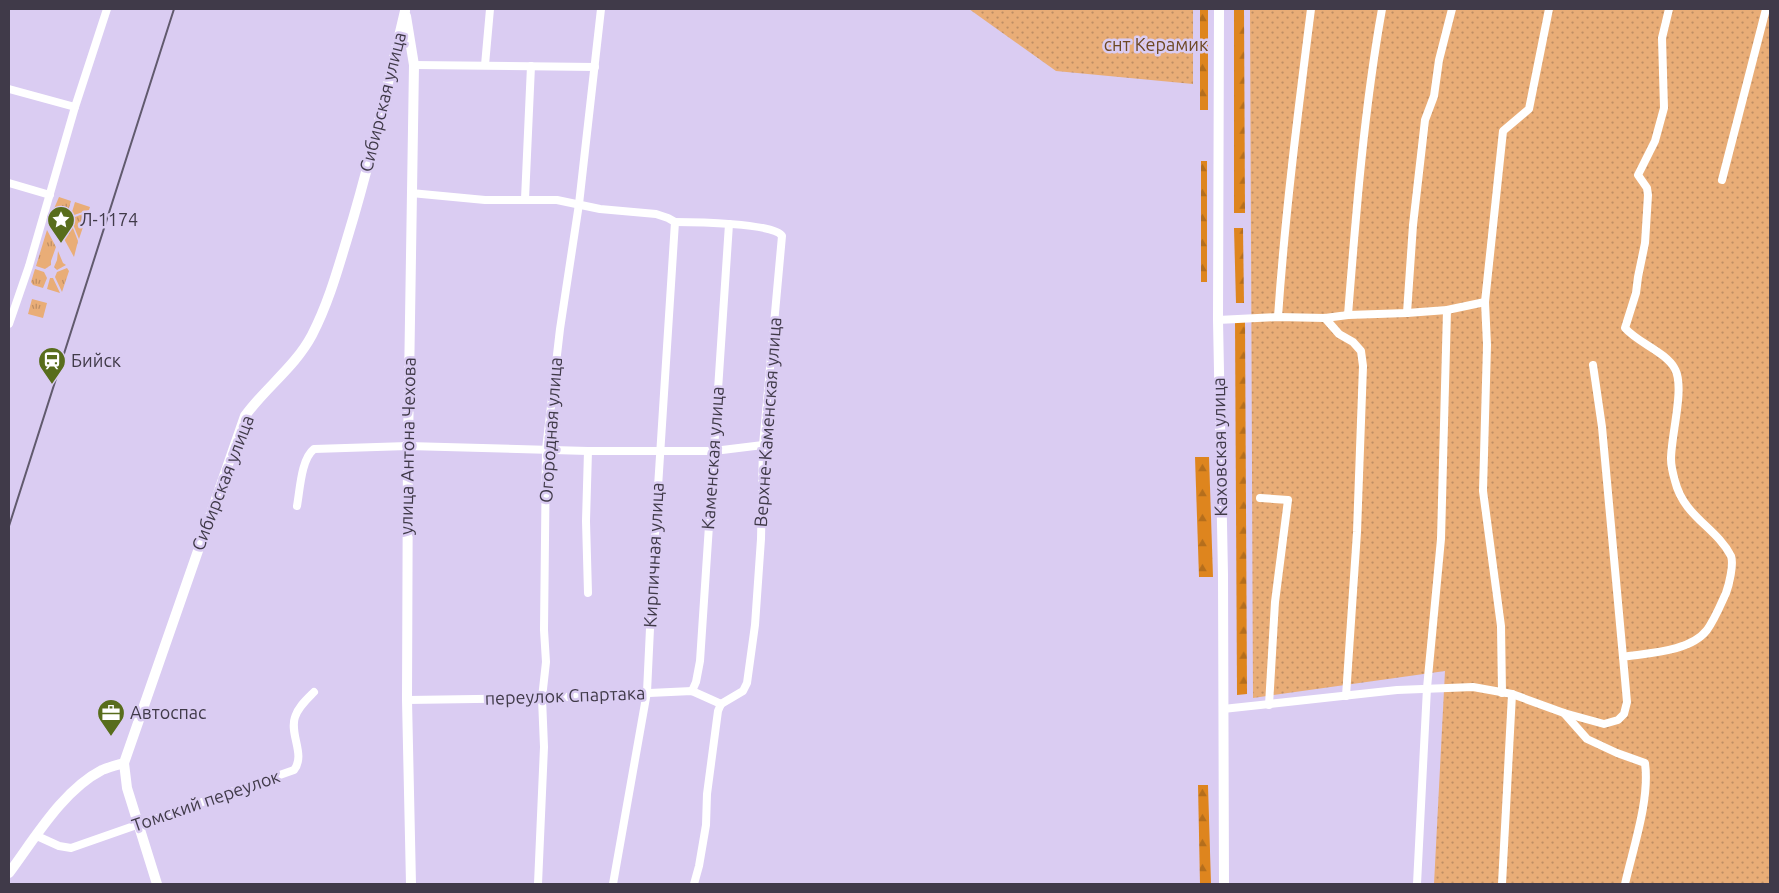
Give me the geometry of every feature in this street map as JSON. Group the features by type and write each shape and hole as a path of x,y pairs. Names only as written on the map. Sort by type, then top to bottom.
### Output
{"street":[{"path":"9,324 29,266 75,107 107,9"},
{"path":"485,65 490,9"},
{"name":"Огородная улица","path":"538,884 544,747 542,698 546,662 544,630 546,449 560,329 579,204 600,9"},
{"name":"Каховская улица","path":"1219,9 1218,320 1223,575 1224,884"},
{"path":"1278,317 1282,254 1292,158 1311,9"},
{"path":"1348,315 1364,130 1373,57 1382,9"},
{"path":"1407,313 1413,225 1425,120 1434,96 1452,9"},
{"path":"1502,693 1501,626 1483,491 1487,345 1485,302 1503,131 1529,109 1549,9"},
{"path":"1623,657 1687,646 1706,632 1729,585 1732,559 1724,546 1694,516 1681,497 1675,482 1671,460 1678,382 1675,369 1668,360 1631,335 1625,328 1636,293 1645,243 1648,195 1647,188 1638,175 1655,141 1664,108 1662,38 1669,9"},
{"path":"1722,180 1766,9"},
{"name":"улица Антона Чехова","path":"405,10 414,65 408,446 407,700 411,884"},
{"name":"Сибирская улица","path":"157,884 127,788 124,763 245,416 254,404 296,361 312,336 329,298 360,197 405,10"},
{"path":"414,65 595,67"},
{"path":"525,199 531,66"},
{"path":"9,89 75,107"},
{"path":"9,183 50,195"},
{"name":"Верхне-Каменская улица","path":"412,193 484,200 557,200 600,209 656,214 675,222 708,222 777,231 782,236 763,445 761,538 756,625 747,683 743,691 721,704"},
{"name":"Кирпичная улица","path":"613,884 647,692 675,222"},
{"name":"Каменская улица","path":"692,691 696,682 700,661 729,224"},
{"path":"1218,320 1278,317 1325,318 1348,315 1407,313 1447,310 1485,302"},
{"path":"1417,884 1427,688 1441,539 1447,310"},
{"path":"1325,318 1339,334 1353,342 1361,351 1363,366 1357,532 1346,696"},
{"path":"1223,710 1427,688 1473,687 1512,694 1564,713 1604,724 1618,720 1624,714 1627,702 1602,428 1593,365"},
{"path":"297,506 302,471 309,454 314,449 408,446 588,451 714,451 763,445"},
{"path":"588,451 586,521 588,593"},
{"path":"1260,498 1288,500 1274,602 1268,705"},
{"name":"переулок Спартака","path":"407,700 542,698 692,691 707,696 721,704"},
{"name":"Томский переулок","path":"37,836 59,846 71,848 294,770 298,760 294,718 299,709 314,692"},
{"path":"1502,884 1512,694"},
{"path":"694,884 706,825 707,794 718,711 721,704"},
{"path":"1564,713 1587,739 1616,753 1645,763 1647,774 1644,800 1625,884"},
{"path":"9,873 60,804 83,782 103,769 124,763"}],"green space":[{"name":"снт Керамик","path":"969,9 1193,9 1193,84 1056,71"},
{"path":"1200,9 1208,9 1208,110 1200,110"},
{"path":"1234,9 1244,9 1245,213 1234,213"},
{"path":"1250,9 1770,9 1770,884 1434,884 1445,671 1253,698"},
{"path":"1201,161 1207,161 1207,282 1201,282"},
{"path":"59,197 71,201 68,211 63,214 53,211"},
{"path":"75,202 90,207 89,210 74,215 72,212"},
{"path":"88,212 79,239 72,222 75,217"},
{"path":"52,214 62,218 65,223 61,233"},
{"path":"71,223 78,241 74,257 63,237 68,224"},
{"path":"1234,228 1243,228 1244,303 1236,303"},
{"path":"47,230 56,247 51,265 45,269 36,266"},
{"path":"58,251 63,263 66,265 57,270 54,267"},
{"path":"67,268 69,271 62,292 55,277 57,272"},
{"path":"35,269 44,272 47,278 43,288 33,285 31,282"},
{"path":"50,278 53,278 60,293 47,289"},
{"path":"32,299 47,303 43,318 28,314"},
{"path":"1235,321 1245,321 1247,694 1237,695"},
{"path":"1195,457 1209,457 1213,577 1199,577"},
{"path":"1198,785 1208,785 1211,884 1200,884"}],"railway":[{"path":"9,526 174,9"}],"place":[{"name":"Л-1174","path":"61,244"},
{"name":"Бийск","path":"52,385"},
{"name":"Автоспас","path":"111,737"}]}
